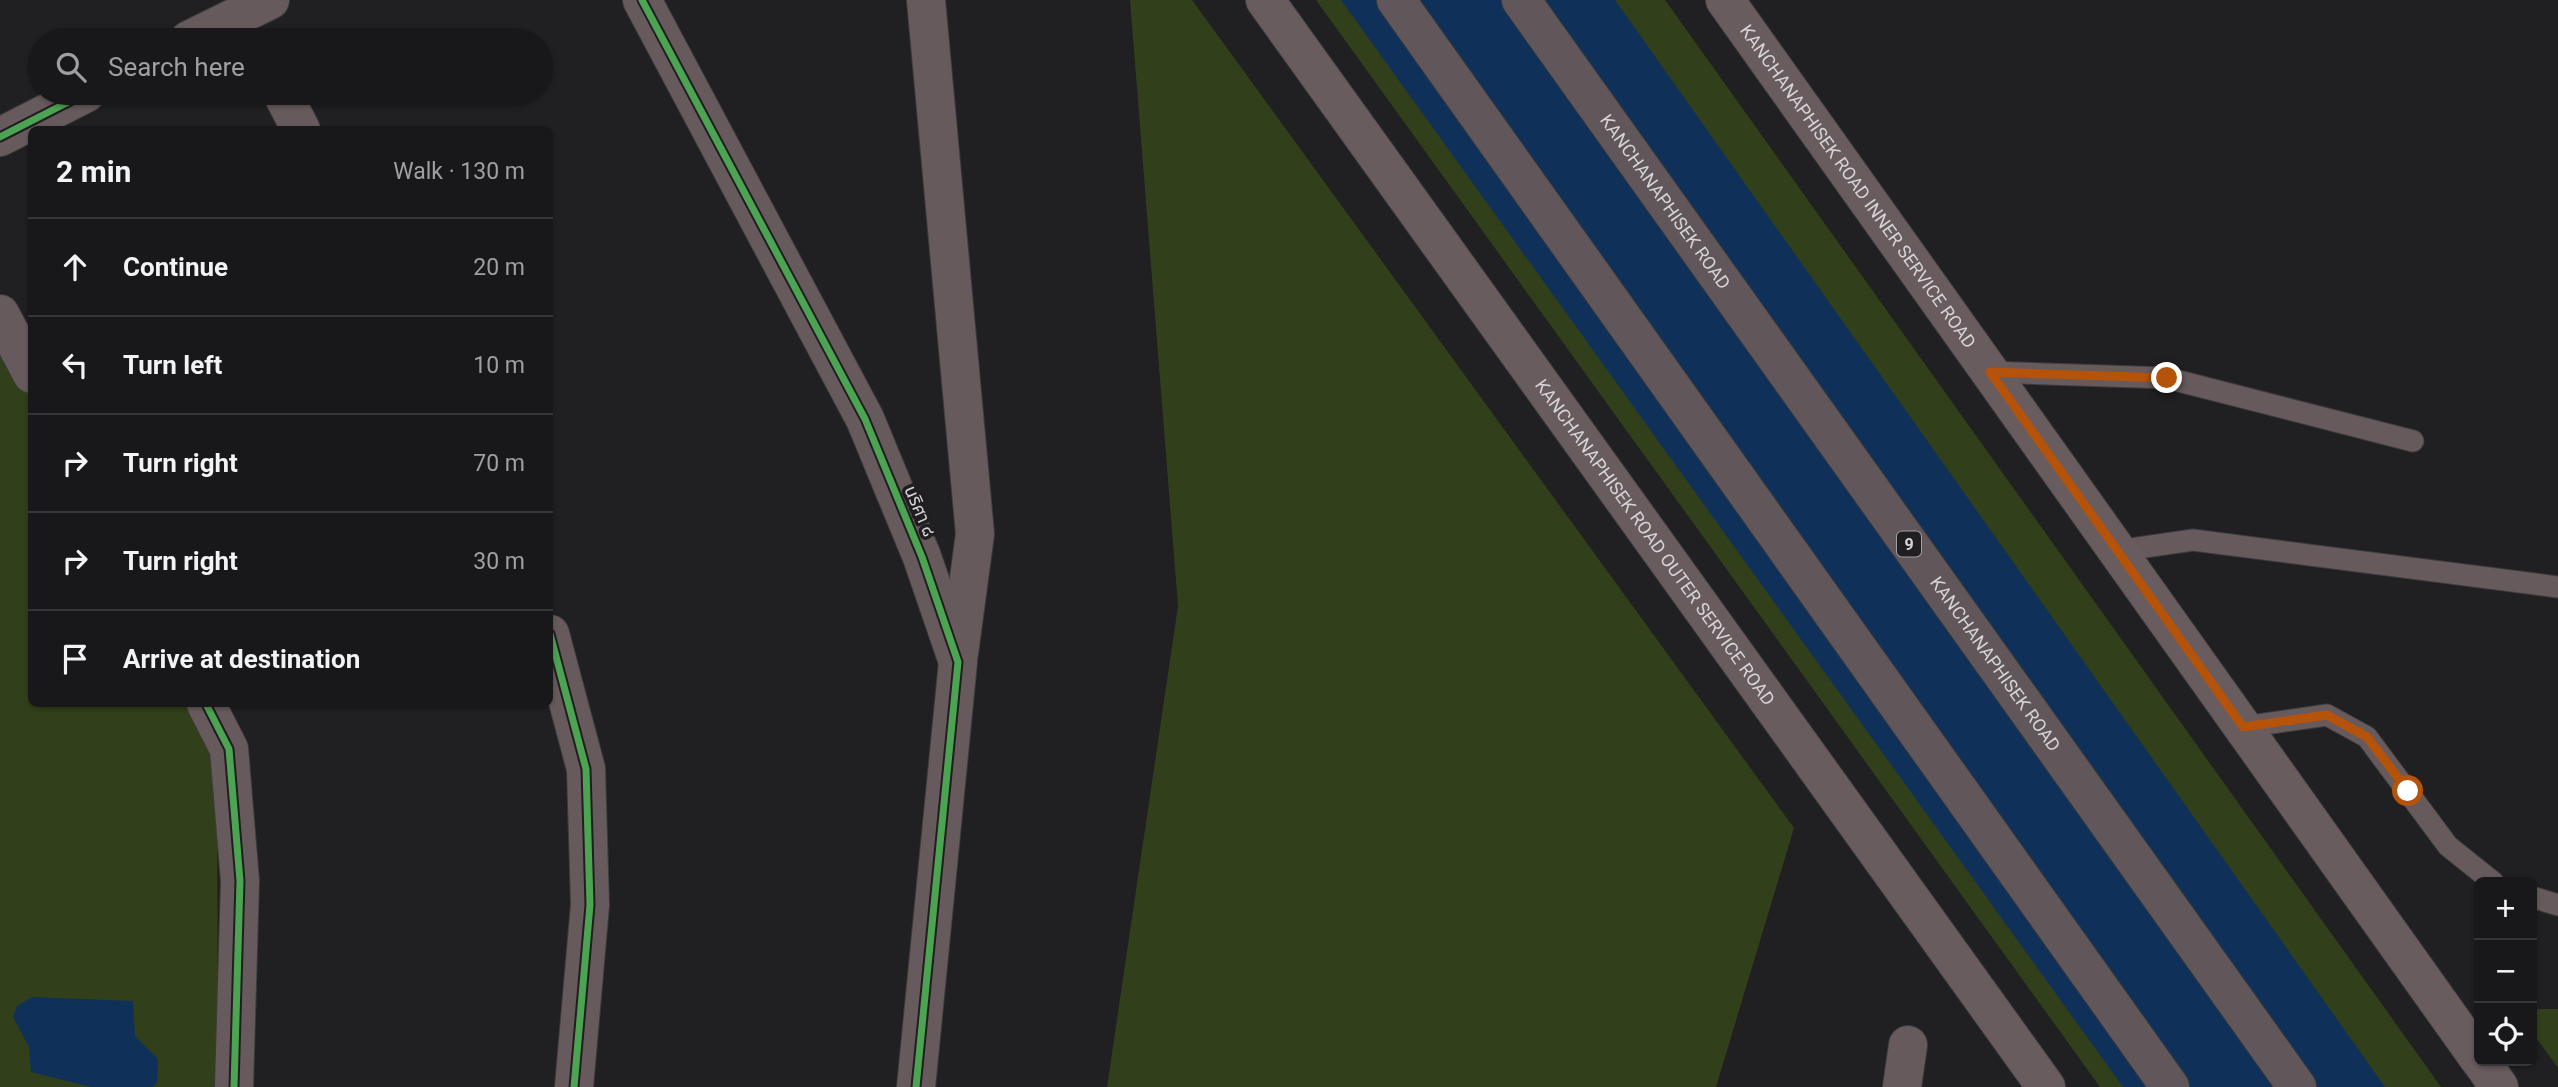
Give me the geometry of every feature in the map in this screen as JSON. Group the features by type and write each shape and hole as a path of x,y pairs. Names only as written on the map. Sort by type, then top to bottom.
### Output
{"highway":[{"path":"1396,0 2170,1087"},
{"name":"KANCHANAPHISEK ROAD","path":"1521,0 2297,1087"}],"main road":[{"name":"KANCHANAPHISEK ROAD OUTER SERVICE ROAD","path":"1265,0 2046,1087"},
{"name":"KANCHANAPHISEK ROAD INNER SERVICE ROAD","path":"1725,0 2474,1052"},
{"name":"KANCHANAPHISEK ROAD INNER SERVICE ROAD","path":"2484,1066 2499,1087"}],"street":[{"name":"นริศา ๘","path":"642,0 865,418 922,557 958,662 916,1087"},
{"path":"926,0 975,534 958,662"},
{"path":"216,28 251,13"},
{"path":"0,137 63,105"},
{"path":"288,105 299,126"},
{"path":"0,314 28,366"},
{"path":"553,645 586,769 590,905 574,1087"},
{"path":"208,707 229,748 240,881 234,1087"},
{"path":"1902,1087 1908,1045"}],"lane":[{"path":"1990,372 2167,378 2413,441"},
{"path":"2117,551 2193,540 2558,587"},
{"path":"2243,727 2327,715 2367,737 2448,846 2487,877"},
{"path":"2537,899 2558,905"}],"green space":[{"path":"1130,0 1192,0 1794,828 1716,1087 1107,1087 1178,606"},
{"path":"1316,0 1665,0 2441,1087 2100,1087"},
{"path":"0,338 28,386 28,707 191,707 217,767 218,1087 0,1087"},
{"path":"2537,1009 2558,1009 2558,1068 2537,1039"}],"water":[{"path":"1341,0 1615,0 2385,1087 2123,1087"},
{"path":"32,997 133,1001 135,1036 158,1059 157,1083 153,1087 91,1087 31,1072 29,1047 13,1017 17,1006"}],"cycle path":[{"path":"642,0 865,419 922,557 958,662 916,1087"},
{"path":"0,137 63,105"},
{"path":"553,645 586,769 590,905 574,1087"},
{"path":"208,707 229,749 240,881 234,1087"}],"route":[{"path":"2167,378 1990,372 2243,727 2327,715 2367,737 2408,791"}]}
